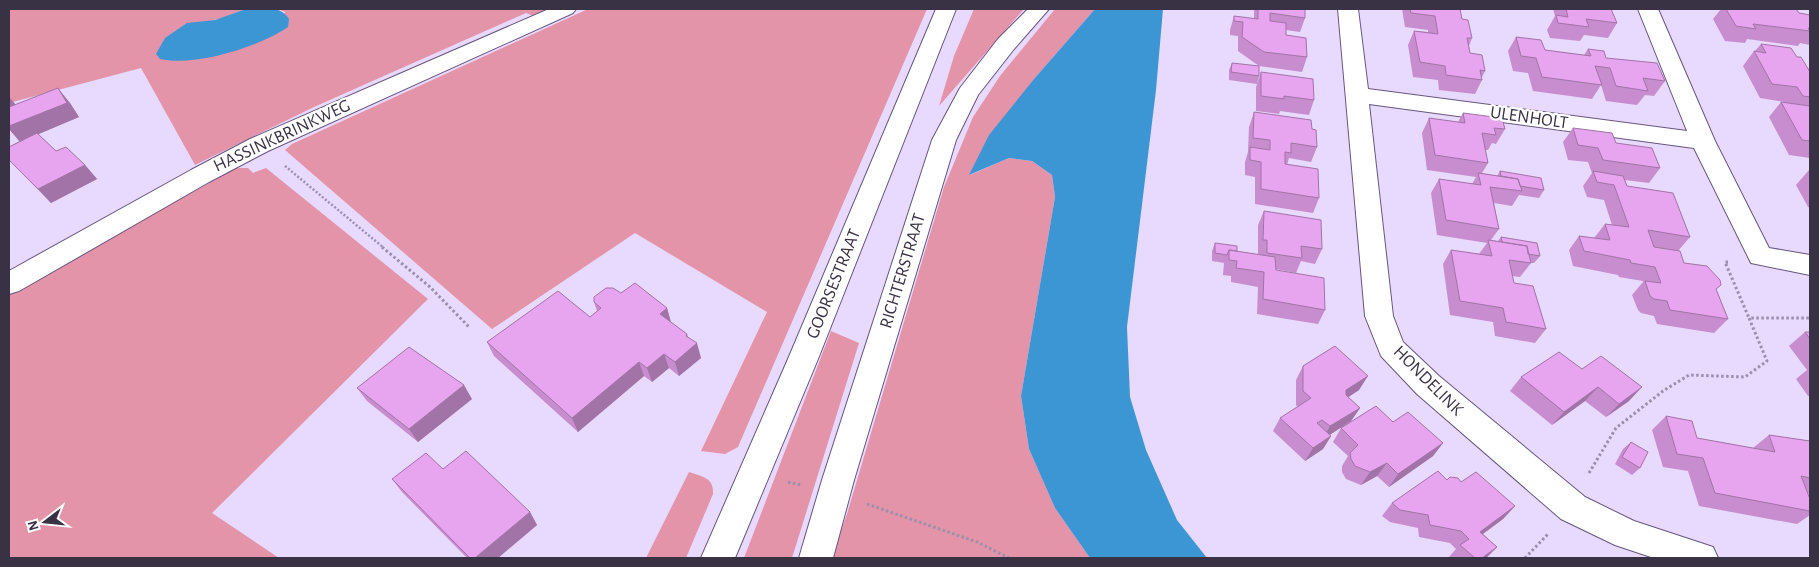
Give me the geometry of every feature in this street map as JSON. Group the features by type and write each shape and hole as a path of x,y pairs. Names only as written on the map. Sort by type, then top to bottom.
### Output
{"street":[{"name":"HASSINKBRINKWEG","path":"9,284 200,176 259,145 566,9"},
{"name":"GOORSESTRAAT","path":"718,558 946,9"},
{"name":"RICHTERSTRAAT","path":"816,558 834,493 944,140 968,93 1006,44 1039,9"},
{"name":"HONDELINK","path":"1348,9 1378,316 1391,348 1428,385 1572,508 1627,534 1701,558"},
{"path":"1648,9 1703,141 1760,256 1810,265"},
{"name":"ULENHOLT","path":"1356,95 1703,141"}],"path":[{"path":"259,145 430,287 469,326"},
{"path":"1525,558 1572,508 1589,473 1616,428 1663,391 1689,375 1745,377 1767,360 1749,318 1810,318"},
{"path":"754,474 834,493 977,542 1009,558"}],"shaded area":[{"path":"9,9 246,9 206,22 249,45 280,32 285,12 278,9 554,9 536,17 526,13 314,107 195,165 141,68 9,103"},
{"path":"588,9 927,9 738,447 725,454 701,451 767,312 635,233 492,329 285,150 292,144"},
{"path":"974,9 1024,9 939,106 954,56"},
{"path":"1055,9 1095,9 1034,79 970,175 1009,158 1032,161 1052,175 1055,197 1021,396 1029,449 1055,508 1090,558 831,558 847,514 944,187 973,117 1000,76"},
{"path":"236,168 248,168 253,173 266,168 428,299 212,513 279,558 9,558 9,294"},
{"path":"831,331 859,343 792,558 744,558"},
{"path":"689,472 706,478 712,484 713,494 686,558 646,558"}],"water":[{"path":"270,8 281,11 289,19 288,27 261,42 208,58 174,61 160,59 156,54 165,38 187,23 215,20 246,9"},
{"path":"1095,9 1163,9 1156,90 1127,327 1130,397 1146,450 1177,520 1207,558 1090,558 1055,508 1029,449 1021,396 1055,197 1052,175 1032,161 1009,158 969,175 989,135 1034,79"}],"building":[{"path":"1258,9 1305,9 1305,18 1270,13 1270,21 1286,23 1286,35 1306,38 1307,57 1264,52 1242,37 1243,22 1234,21 1234,16 1258,19"},
{"path":"1410,9 1460,9 1462,19 1468,20 1472,38 1467,38 1470,53 1482,55 1485,71 1480,70 1482,80 1446,75 1445,66 1420,62 1414,31 1438,34 1435,16 1411,13"},
{"path":"1566,9 1611,9 1617,23 1586,19 1589,27 1558,23 1556,15 1568,17"},
{"path":"1726,9 1796,9 1799,13 1810,15 1810,29 1808,28 1810,31 1753,24 1756,29 1736,26"},
{"path":"1516,37 1541,40 1545,50 1591,56 1588,49 1604,51 1606,58 1657,63 1665,81 1643,78 1648,91 1616,86 1610,68 1595,66 1602,85 1542,77 1536,58 1521,56"},
{"path":"1761,44 1791,48 1797,57 1801,57 1810,72 1810,97 1803,96 1797,87 1772,84 1754,51 1766,53"},
{"path":"1232,63 1259,66 1259,76 1231,72"},
{"path":"1261,72 1313,79 1314,100 1284,96 1284,99 1261,96"},
{"path":"58,88 67,103 9,126 9,107"},
{"path":"1781,102 1810,106 1810,141 1802,140"},
{"path":"1254,112 1311,120 1312,129 1316,130 1317,147 1291,143 1291,153 1285,152 1285,164 1318,169 1319,198 1261,189 1261,162 1250,160 1250,147 1270,150 1270,140 1253,138"},
{"path":"1463,113 1502,118 1505,129 1494,128 1496,135 1482,133 1488,163 1435,155 1429,118 1465,123"},
{"path":"1573,128 1612,133 1616,143 1652,148 1660,168 1603,160 1598,148 1578,145"},
{"path":"37,133 56,151 66,147 85,165 38,189 9,160 9,147"},
{"path":"1500,171 1541,178 1544,190 1520,186 1518,179 1501,176"},
{"path":"1593,171 1623,176 1627,186 1673,193 1690,237 1648,230 1654,247 1680,251 1684,263 1707,266 1720,280 1721,285 1716,289 1728,319 1670,310 1667,301 1654,299 1650,296 1645,281 1661,283 1655,267 1584,251 1579,236 1610,240 1605,224 1629,227 1614,185 1597,182"},
{"path":"1478,173 1518,179 1522,191 1490,187 1499,229 1446,220 1439,179 1481,185"},
{"path":"1264,211 1321,220 1322,249 1301,246 1302,258 1267,253 1267,240 1263,240"},
{"path":"1501,237 1537,243 1540,256 1528,254 1527,246 1502,242"},
{"path":"1488,240 1527,246 1531,263 1509,260 1514,283 1533,286 1546,329 1506,322 1503,308 1460,301 1451,250 1492,256"},
{"path":"1215,243 1237,246 1237,251 1229,250 1227,255 1215,253"},
{"path":"1229,250 1275,257 1276,270 1324,278 1325,310 1263,299 1264,272 1236,268 1237,261 1229,260"},
{"path":"635,283 667,308 660,314 697,343 675,362 664,354 647,368 639,362 572,418 487,342 558,291 590,317 601,308 594,302 594,297 606,288 613,288 621,293"},
{"path":"1805,332 1810,332 1810,339"},
{"path":"1335,346 1368,376 1346,390 1346,395 1360,408 1330,426 1322,420 1317,423 1331,436 1313,448 1280,418 1311,398 1303,391 1303,366"},
{"path":"409,347 464,385 409,429 357,388"},
{"path":"1559,352 1582,369 1601,356 1642,387 1619,404 1598,387 1564,412 1521,377"},
{"path":"1376,406 1393,422 1408,412 1443,443 1398,474 1387,463 1370,472 1355,466 1350,453 1358,445 1341,428"},
{"path":"1666,416 1692,421 1697,438 1775,452 1769,435 1810,441 1810,478 1801,476 1810,499 1810,511 1715,493 1703,458 1677,454"},
{"path":"1631,442 1648,452 1640,468 1622,457"},
{"path":"466,451 530,512 475,558 470,558 392,479 426,453 443,469"},
{"path":"1438,471 1447,480 1450,477 1458,478 1461,482 1476,472 1515,506 1480,532 1497,547 1482,558 1475,558 1460,545 1469,539 1461,531 1430,525 1428,515 1400,510 1392,503"}]}
